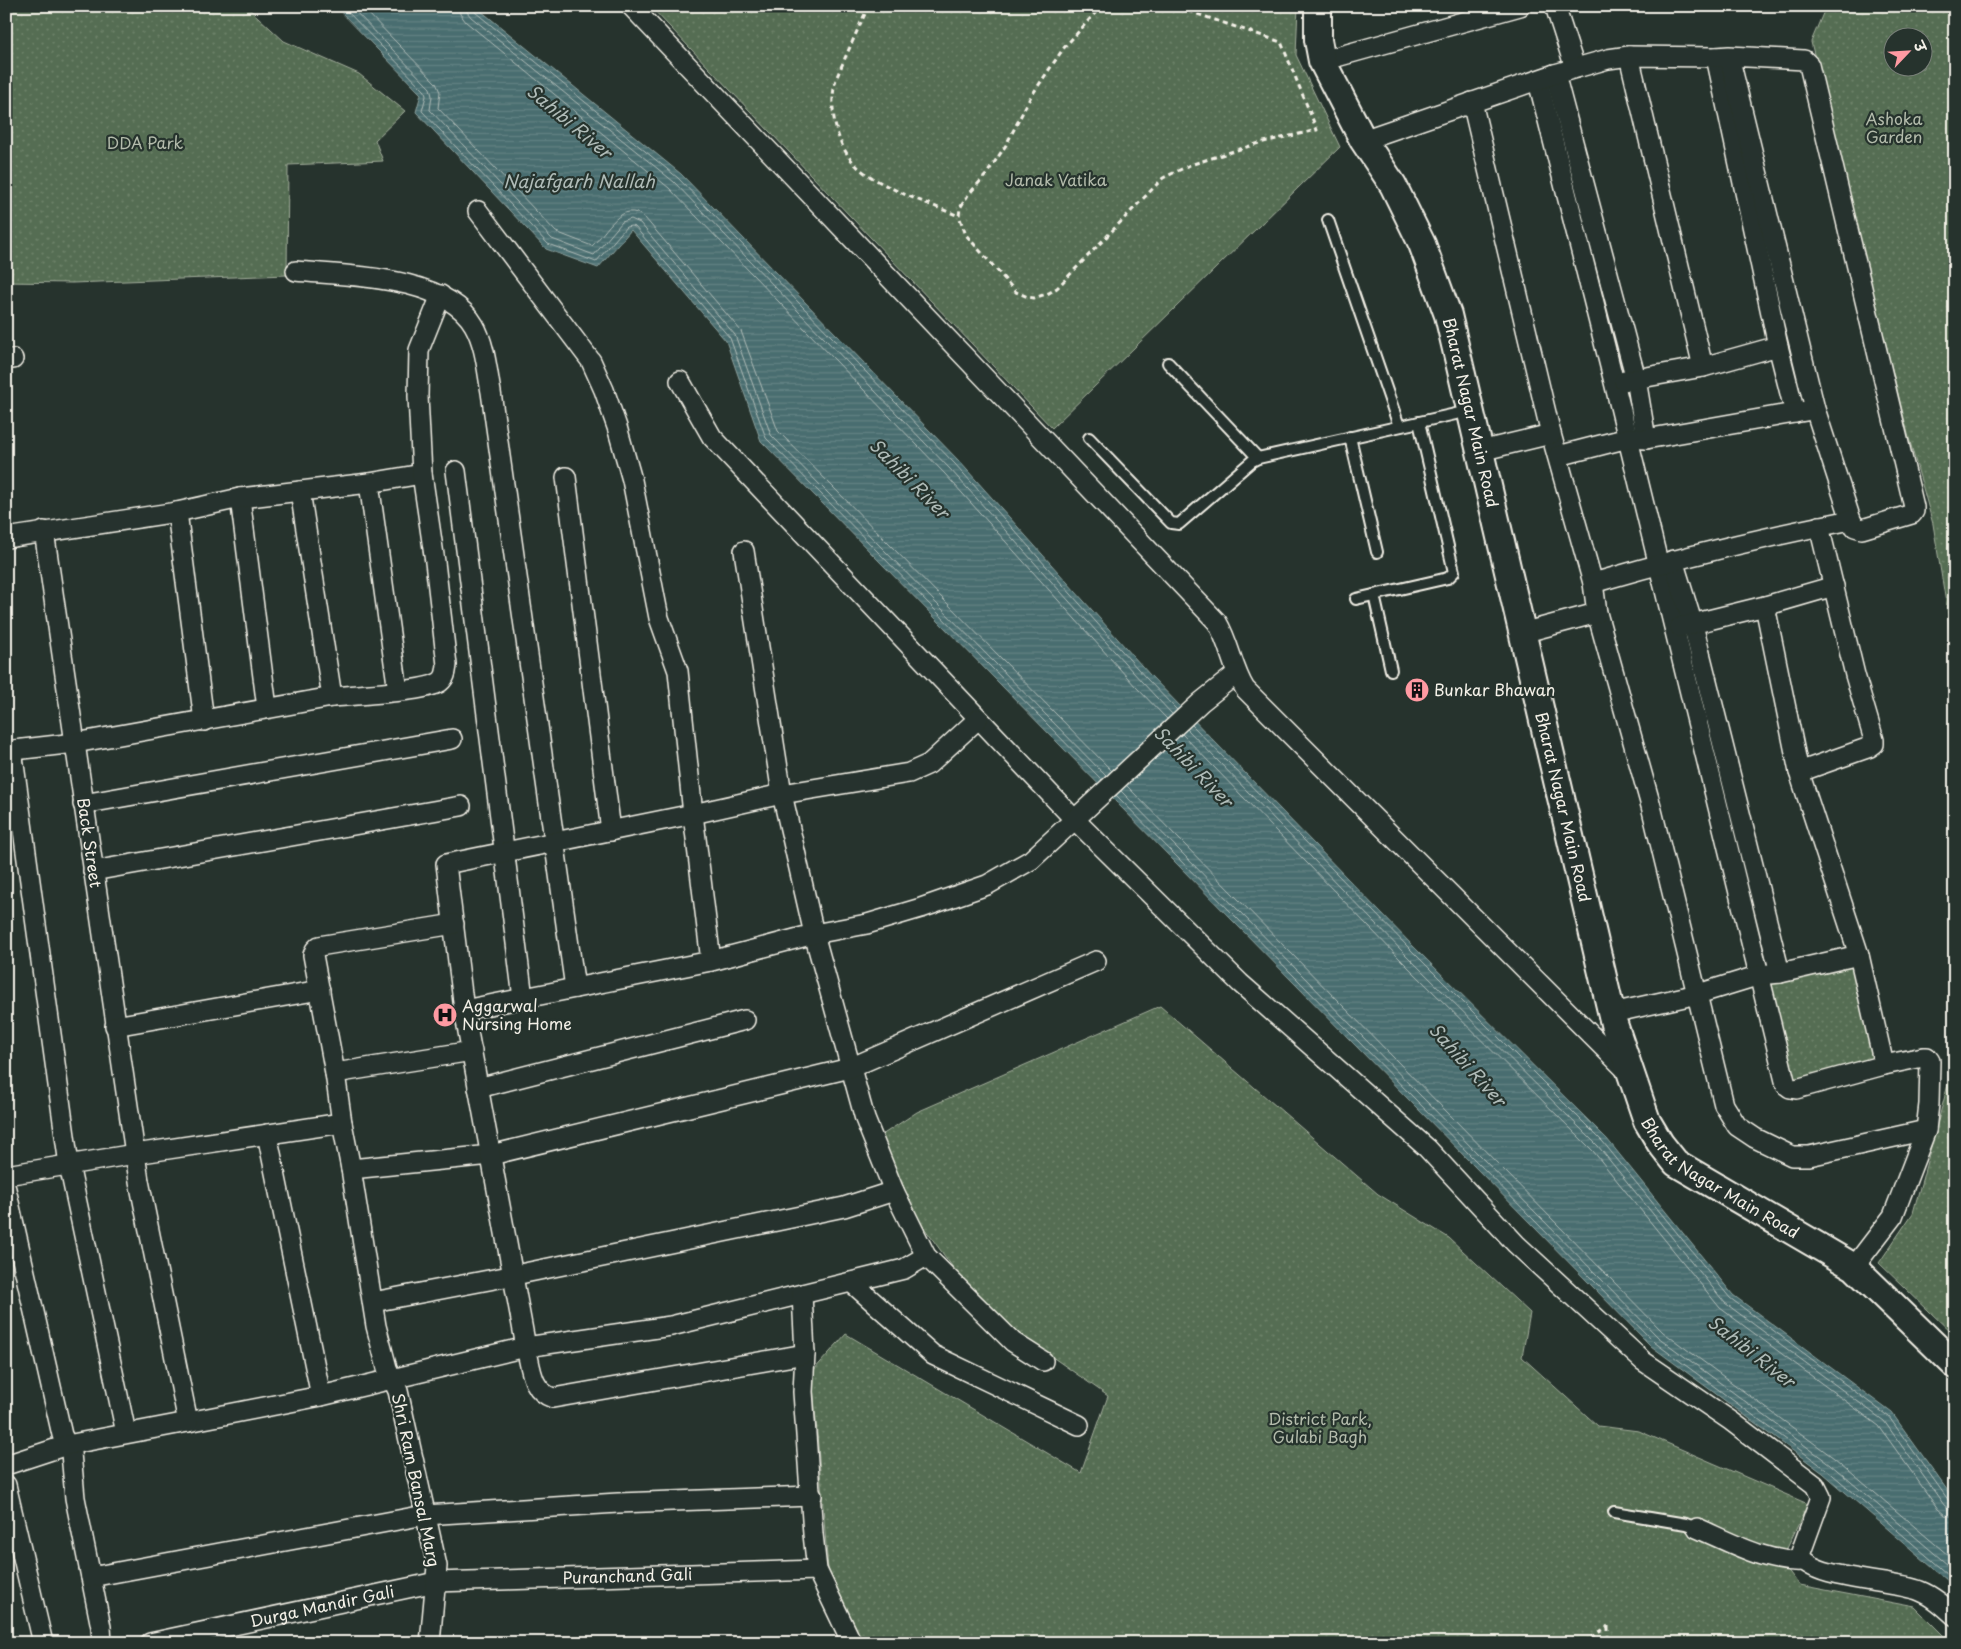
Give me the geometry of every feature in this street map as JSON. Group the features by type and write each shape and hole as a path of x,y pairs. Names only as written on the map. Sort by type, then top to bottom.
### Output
{"street":[{"path":"631,6 1217,622 1229,648 1236,674 1245,689 1631,1074"},
{"name":"Bharat Nagar Main Road","path":"1318,6 1318,40 1322,61 1363,140 1393,185 1422,244 1448,316 1612,1013 1647,1121 1660,1144 1676,1163 1854,1267 1955,1365"},
{"path":"1322,61 1520,6"},
{"path":"1556,6 1575,68"},
{"path":"1629,56 1703,367"},
{"path":"1363,140 1472,102 1608,59 1629,56 1722,56 1799,58 1804,60 1809,65 1914,507 1912,514 1862,529 1855,527 1851,520 1815,409 1722,56"},
{"path":"1722,56 1778,346 1795,413"},
{"path":"1547,78 1636,379 1637,439"},
{"path":"1547,78 1614,382 1637,439 1666,562 1780,973"},
{"path":"1472,102 1551,434 1593,583 1597,613 1651,806 1724,1104 1737,1126 1755,1138 1792,1156 1809,1156 1926,1130"},
{"path":"478,211 591,360 617,427 632,480 659,618 678,671 711,961"},
{"path":"296,271 391,280 441,295 459,309 474,325 482,349 491,392 575,988"},
{"path":"126,1433 69,1165 9,751 75,743 267,708 434,685 446,676 447,665 436,571 422,474 418,396 419,350 441,295"},
{"path":"1614,382 1703,367 1778,346"},
{"path":"680,382 712,437 1075,820 1240,983 1427,1148 1516,1244 1644,1361 1731,1421 1815,1486 1821,1496 1801,1558"},
{"path":"1558,456 1637,439 1815,409"},
{"path":"1480,452 1551,434"},
{"path":"456,471 523,998"},
{"path":"6,538 177,512 240,498 369,483 422,474"},
{"path":"566,477 611,831"},
{"path":"369,483 398,691"},
{"path":"300,491 332,698"},
{"path":"240,498 267,708"},
{"path":"177,512 204,721"},
{"path":"1593,583 1666,562 1851,520"},
{"path":"1799,772 1874,744 1855,675 1820,526"},
{"name":"Back Street","path":"44,531 139,1181 188,1422"},
{"path":"744,551 782,794 814,934 865,1119 894,1191 926,1256 1013,1342 1043,1361"},
{"path":"1684,627 1834,586"},
{"path":"1764,606 1799,772 1859,955 1884,1065"},
{"path":"1522,633 1597,613"},
{"path":"1684,627 1760,976 1786,1085 1796,1089 1884,1065 1922,1057 1930,1061 1926,1130 1893,1216 1854,1267"},
{"path":"464,1010 711,961 814,934 867,924 921,908 988,884 1030,860 1131,769 1201,702 1236,674"},
{"path":"805,1354 553,1398 544,1395 536,1388 526,1346 464,1010 446,864 782,794 909,773 929,764 978,719"},
{"path":"83,804 452,739"},
{"path":"93,871 462,806"},
{"name":"Shri Ram Bansal Marg","path":"430,1643 437,1566 398,1391 386,1368 376,1326 335,1074 313,955 319,946 454,924"},
{"path":"1612,1013 1698,994 1760,976 1859,955"},
{"path":"351,1169 491,1155 850,1068 1096,961"},
{"path":"115,1026 320,990"},
{"path":"478,1088 745,1020"},
{"path":"335,1074 472,1051"},
{"path":"6,1176 135,1154 342,1123"},
{"path":"267,1134 321,1396"},
{"path":"6,1189 62,1435 70,1453 75,1498 101,1627 102,1643"},
{"path":"373,1302 844,1207 894,1191"},
{"path":"6,1465 67,1445 321,1396 526,1346 671,1326 904,1269 926,1256"},
{"path":"852,1282 933,1355 1079,1425"},
{"path":"802,1294 805,1354 803,1392 817,1570 852,1643"},
{"path":"6,1485 43,1643"},
{"path":"91,1577 425,1515 618,1503 812,1496"},
{"path":"1697,1528 1749,1551 1791,1562 1801,1558"},
{"path":"1801,1558 1809,1566 1838,1576 1892,1583 1922,1591 1942,1604 1955,1616"},
{"name":"Puranchand Gali","path":"436,1582 817,1570"},
{"name":"Durga Mandir Gali","path":"150,1643 436,1582"}],"lane":[{"path":"1328,220 1399,426"},
{"path":"1168,363 1258,458"},
{"path":"1089,438 1174,524 1183,522 1258,458 1469,410"},
{"path":"1356,599 1448,578 1454,572 1419,422"},
{"path":"1350,437 1378,552"},
{"path":"1374,594 1391,670"},
{"path":"1614,1512 1686,1524 1697,1528"}],"path":[{"path":"870,6 835,81 832,99 835,125 840,141 847,153 865,172 907,196 959,216"},
{"path":"1104,6 1096,12 1063,49 1030,98 1006,145 986,175 963,203 959,216 966,235 1016,292 1028,298 1042,296 1057,288 1163,178 1190,165 1259,143 1317,130 1282,42 1173,6"},
{"path":"1584,1643 1608,1626 1608,1643"}],"green space":[{"name":"DDA Park","path":"6,6 246,6 284,41 359,74 405,111 375,140 383,161 288,165 287,275 72,283 6,282"},
{"name":"Janak Vatika","path":"650,6 1298,6 1296,55 1340,147 1052,428"},
{"name":"Ashoka Garden","path":"1824,6 1955,6 1955,705 1948,615 1933,524 1909,438 1811,42 1824,11"},
{"path":"1850,960 1875,1061 1794,1081 1769,980"},
{"name":"District Park, Gulabi Bagh","path":"1160,1006 1378,1194 1449,1238 1530,1313 1522,1357 1598,1426 1639,1431 1808,1504 1781,1561 1799,1585 1915,1607 1951,1643 856,1643 829,1581 812,1372 846,1334 1081,1473 1108,1396 1011,1328 957,1273 912,1211 882,1135 917,1112"},
{"path":"1955,1059 1955,1336 1879,1263 1913,1213"}],"water":[{"name":"Najafgarh Nallah","path":"335,6 475,6 681,174 959,461 1150,675 1412,945 1607,1139 1733,1295 1892,1413 1955,1501 1955,1587 1823,1473 1651,1346 761,441 726,341 631,230 598,268 546,249 416,112 421,94"}],"place":[{"name":"Bunkar Bhawan","path":"1417,690"},
{"name":"Aggarwal Nursing Home","path":"445,1015"}],"water label":[{"name":"Sahibi River","path":"569,122"},
{"name":"Sahibi River","path":"909,479"},
{"name":"Sahibi River","path":"1193,767"},
{"name":"Sahibi River","path":"1467,1065"},
{"name":"Sahibi River","path":"1751,1352"}]}
